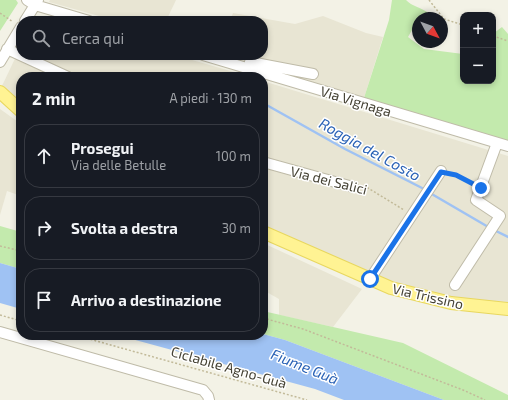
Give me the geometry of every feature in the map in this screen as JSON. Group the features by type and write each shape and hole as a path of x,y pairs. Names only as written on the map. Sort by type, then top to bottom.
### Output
{"main road":[{"path":"0,93 16,107"},
{"name":"Via Trissino","path":"268,234 391,288 452,303 508,309"}],"street":[{"path":"27,16 34,2 75,16"},
{"path":"0,62 16,35"},
{"path":"7,49 16,53"},
{"path":"31,60 57,72"},
{"name":"Via Vignaga","path":"219,60 259,72"},
{"path":"249,69 250,62 314,74"},
{"name":"Via Vignaga","path":"268,75 508,146"},
{"path":"455,285 504,218 476,200 497,143"},
{"name":"Via dei Salici","path":"268,163 353,188"},
{"path":"370,279 441,172"},
{"path":"0,332 16,337"},
{"path":"28,340 202,390 208,396 209,400"}],"path":[{"path":"429,0 444,19 460,24"},
{"path":"0,12 16,23"},
{"path":"496,37 508,41"},
{"path":"441,172 456,175 481,188"},
{"name":"Via dei Salici","path":"353,188 368,188 412,215"},
{"path":"0,246 16,250"},
{"path":"0,315 16,320"},
{"path":"268,319 303,329 463,390 485,400"},
{"name":"Ciclabile Agno-Guà","path":"93,340 307,400"}],"shaded area":[{"path":"50,0 176,0 168,16 99,16 49,2"},
{"path":"233,13 250,16 232,16"},
{"path":"323,16 366,33 383,37 364,98 242,60 268,60 268,19 295,24"},
{"path":"16,56 16,60 192,60 234,72 16,72 16,100 1,88"},
{"path":"268,83 508,156 508,302 465,300 430,294 368,274 268,227"},
{"path":"0,109 16,120 16,194 7,191 0,215"},
{"path":"268,245 362,289 333,327 279,315 279,299 268,293"}],"green space":[{"path":"0,0 16,0 18,3 0,31"},
{"path":"392,0 406,0 427,12 412,12 412,30 408,37 412,40 412,48 423,48 460,54 460,84 496,84 496,32 502,27 508,34 508,142 364,98 389,20"},
{"path":"0,226 16,231 16,268 0,263"},
{"path":"268,312 403,343 508,395 508,400 444,400 285,340 268,335"}],"water":[{"path":"0,263 16,268 16,308 0,303"},
{"name":"Fiume Guà","path":"268,335 285,340 444,400 344,400 315,389 135,340 268,340"}],"waterway":[{"name":"Roggia del Costo","path":"268,106 345,149 426,190"},
{"name":"Roggia del Costo","path":"430,193 490,228"},
{"name":"Roggia del Costo","path":"494,230 508,237"}],"route":[{"path":"370,279 441,172 456,175 481,188"}]}
